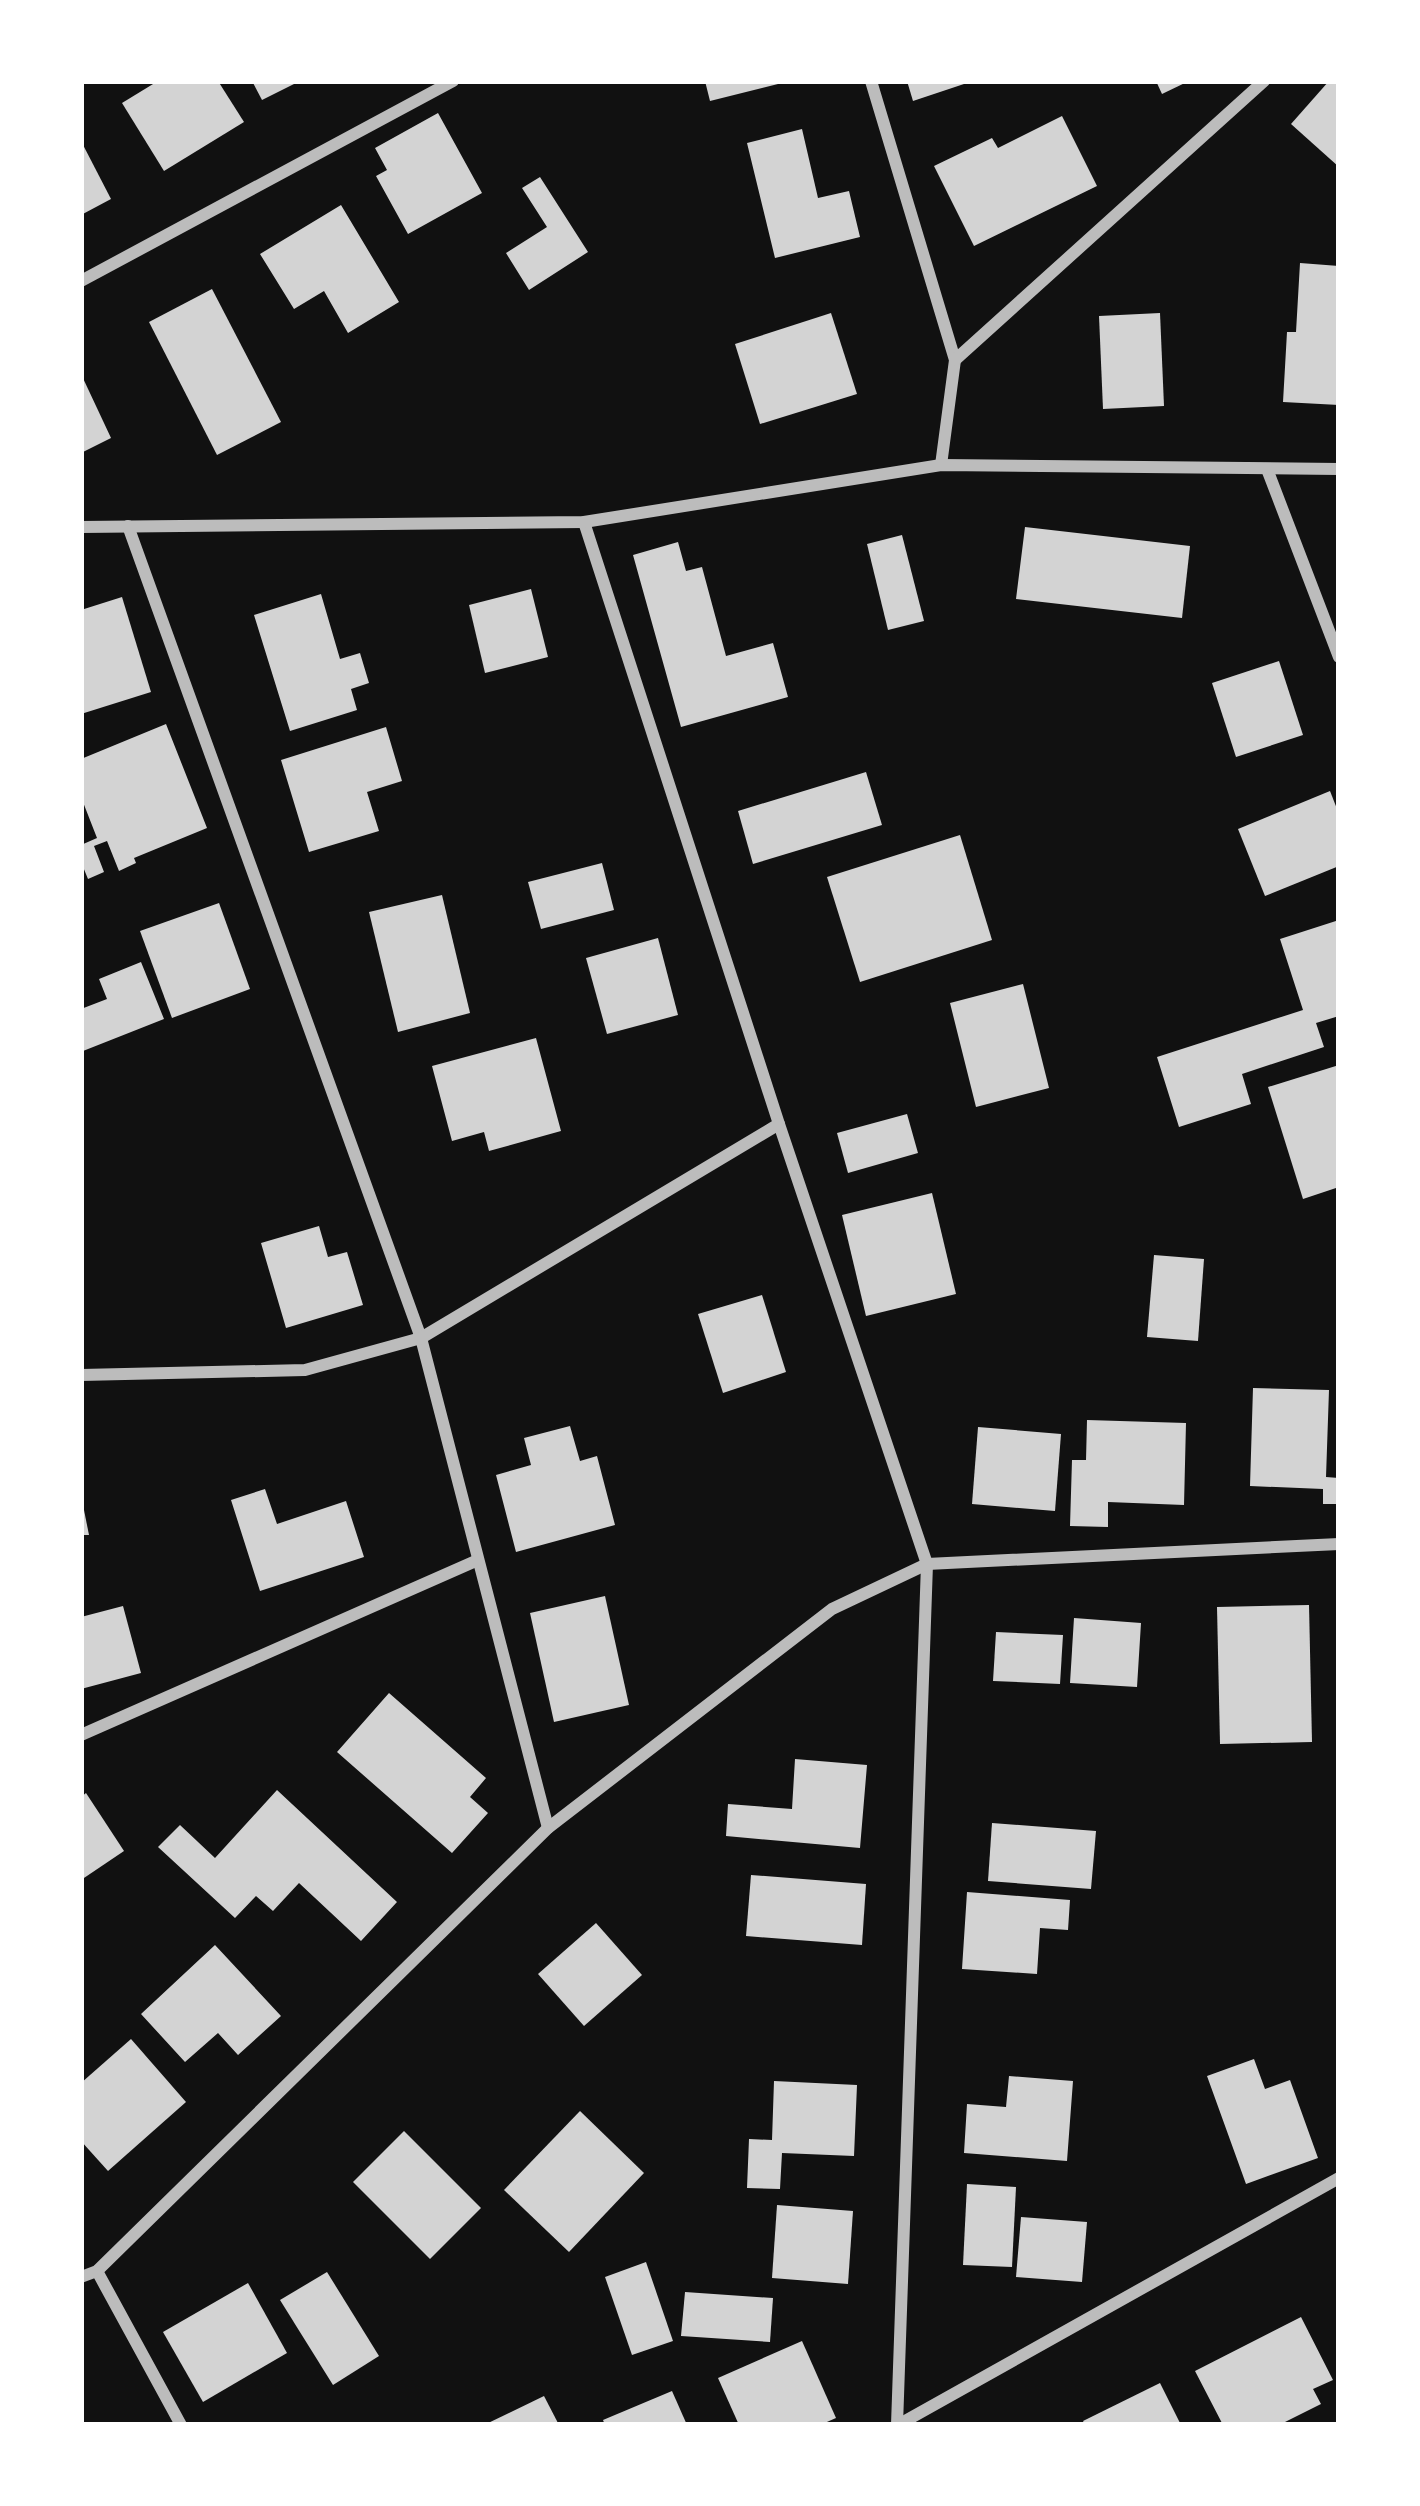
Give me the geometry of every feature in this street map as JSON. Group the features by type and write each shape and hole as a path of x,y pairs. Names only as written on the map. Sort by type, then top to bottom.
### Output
{"street":[{"path":"81,280 453,81"},
{"path":"871,81 956,360 941,465"},
{"path":"956,360 1264,81"},
{"path":"81,527 584,522 941,465 1339,470"},
{"path":"1267,469 1339,657"},
{"path":"584,522 927,1564 898,2425"},
{"path":"128,526 421,1338 548,1828"},
{"path":"81,1375 305,1370 421,1338 779,1124"},
{"path":"81,2276 97,2271 548,1828 832,1609 927,1564 1339,1544"},
{"path":"81,1735 478,1560"},
{"path":"898,2425 1339,2178"},
{"path":"97,2271 181,2425"}],"building":[{"path":"158,81 218,81 244,122 164,171 122,103"},
{"path":"252,81 300,81 262,100"},
{"path":"705,81 781,81 782,83 710,101"},
{"path":"907,81 970,81 970,82 913,101"},
{"path":"1156,81 1189,81 1162,94"},
{"path":"1329,81 1339,81 1339,167 1291,124"},
{"path":"438,113 482,193 408,234 376,176 387,170 375,148"},
{"path":"1062,116 1097,186 974,246 934,166 992,138 998,148"},
{"path":"802,129 818,198 849,191 860,237 775,258 747,143"},
{"path":"81,141 111,199 81,215"},
{"path":"540,177 588,252 529,290 506,253 547,227 522,188"},
{"path":"341,205 399,302 348,333 324,291 294,309 260,254"},
{"path":"1300,263 1339,266 1339,405 1283,402 1287,332 1296,332"},
{"path":"212,289 281,422 217,455 149,322"},
{"path":"831,313 857,394 760,424 735,344"},
{"path":"1160,313 1164,406 1103,409 1099,316"},
{"path":"81,374 111,438 81,453"},
{"path":"1025,527 1190,546 1182,618 1016,599"},
{"path":"902,535 924,621 888,630 867,544"},
{"path":"678,542 686,571 702,567 726,656 773,643 788,697 681,727 633,555"},
{"path":"531,589 548,657 485,673 469,605"},
{"path":"321,594 340,659 360,653 369,683 351,689 357,710 290,731 254,615"},
{"path":"122,597 151,692 81,714 81,610"},
{"path":"1279,661 1303,735 1236,757 1212,683"},
{"path":"166,724 207,828 134,858 136,863 119,871 107,841 94,846 104,872 88,879 81,845 97,838 81,797 81,759"},
{"path":"386,727 402,781 367,792 379,831 309,852 281,760"},
{"path":"866,772 882,825 753,864 738,811"},
{"path":"1330,791 1339,814 1339,866 1265,896 1238,829"},
{"path":"960,835 992,940 860,982 827,877"},
{"path":"602,863 614,910 541,929 528,882"},
{"path":"442,895 470,1013 398,1032 369,912"},
{"path":"219,903 250,989 172,1018 140,931"},
{"path":"1339,920 1339,1016 1316,1023 1324,1047 1242,1074 1251,1104 1179,1127 1157,1057 1303,1010 1280,939"},
{"path":"658,938 678,1015 607,1034 586,958"},
{"path":"141,962 164,1019 83,1051 81,1009 107,999 99,979"},
{"path":"1023,984 1049,1088 976,1107 950,1003"},
{"path":"536,1038 561,1131 489,1151 484,1132 452,1141 432,1066"},
{"path":"1339,1065 1339,1187 1303,1199 1268,1087"},
{"path":"907,1114 918,1153 848,1173 837,1133"},
{"path":"932,1193 956,1294 866,1316 842,1215"},
{"path":"319,1226 328,1257 347,1252 363,1305 286,1328 261,1243"},
{"path":"1154,1255 1204,1259 1198,1341 1147,1337"},
{"path":"762,1295 786,1372 723,1393 698,1314"},
{"path":"1253,1388 1329,1390 1326,1477 1339,1478 1339,1504 1323,1504 1323,1489 1250,1486"},
{"path":"1087,1420 1186,1423 1184,1505 1108,1502 1108,1527 1070,1526 1072,1460 1086,1460"},
{"path":"570,1426 580,1461 597,1456 615,1525 516,1552 496,1475 531,1465 524,1438"},
{"path":"978,1427 1061,1434 1055,1511 972,1504"},
{"path":"265,1489 277,1524 346,1501 364,1557 260,1591 231,1500"},
{"path":"81,1495 89,1535 81,1535"},
{"path":"605,1596 629,1705 554,1722 530,1613"},
{"path":"1309,1605 1312,1742 1220,1744 1217,1607"},
{"path":"123,1606 141,1673 81,1689 81,1617"},
{"path":"1074,1618 1141,1623 1137,1687 1070,1683"},
{"path":"996,1632 1063,1635 1060,1684 993,1681"},
{"path":"389,1693 486,1778 470,1797 488,1813 452,1853 337,1752"},
{"path":"795,1759 867,1765 860,1848 726,1836 728,1804 792,1809"},
{"path":"277,1790 397,1902 361,1941 299,1883 273,1911 256,1896 235,1918 158,1847 180,1825 215,1858"},
{"path":"86,1793 124,1851 81,1880 81,1797"},
{"path":"992,1823 1096,1831 1091,1889 988,1881"},
{"path":"751,1875 866,1884 862,1945 746,1936"},
{"path":"967,1892 1070,1900 1068,1930 1040,1928 1037,1974 962,1969"},
{"path":"596,1923 642,1975 584,2026 538,1974"},
{"path":"215,1945 281,2016 238,2055 218,2033 185,2062 141,2014"},
{"path":"131,2039 186,2102 108,2171 81,2141 81,2083"},
{"path":"1254,2059 1265,2089 1290,2080 1318,2158 1246,2184 1207,2076"},
{"path":"1009,2076 1073,2081 1067,2161 964,2153 967,2104 1006,2107"},
{"path":"774,2081 857,2085 854,2156 782,2153 780,2189 747,2188 749,2139 772,2140"},
{"path":"580,2111 644,2173 569,2252 504,2190"},
{"path":"404,2131 481,2208 430,2259 353,2182"},
{"path":"967,2184 1016,2187 1012,2267 963,2265"},
{"path":"777,2205 853,2211 848,2284 772,2278"},
{"path":"1021,2217 1087,2222 1082,2282 1016,2277"},
{"path":"646,2262 673,2341 632,2355 605,2277"},
{"path":"327,2272 379,2356 333,2385 280,2300"},
{"path":"248,2283 287,2353 203,2402 163,2332"},
{"path":"685,2292 773,2298 770,2342 681,2336"},
{"path":"1301,2317 1333,2380 1313,2389 1321,2404 1279,2425 1223,2425 1195,2371"},
{"path":"802,2341 836,2418 820,2425 739,2425 718,2378"},
{"path":"1160,2383 1181,2425 1085,2425 1083,2421"},
{"path":"672,2391 687,2425 605,2425 603,2420"},
{"path":"544,2396 559,2425 484,2425"}]}
